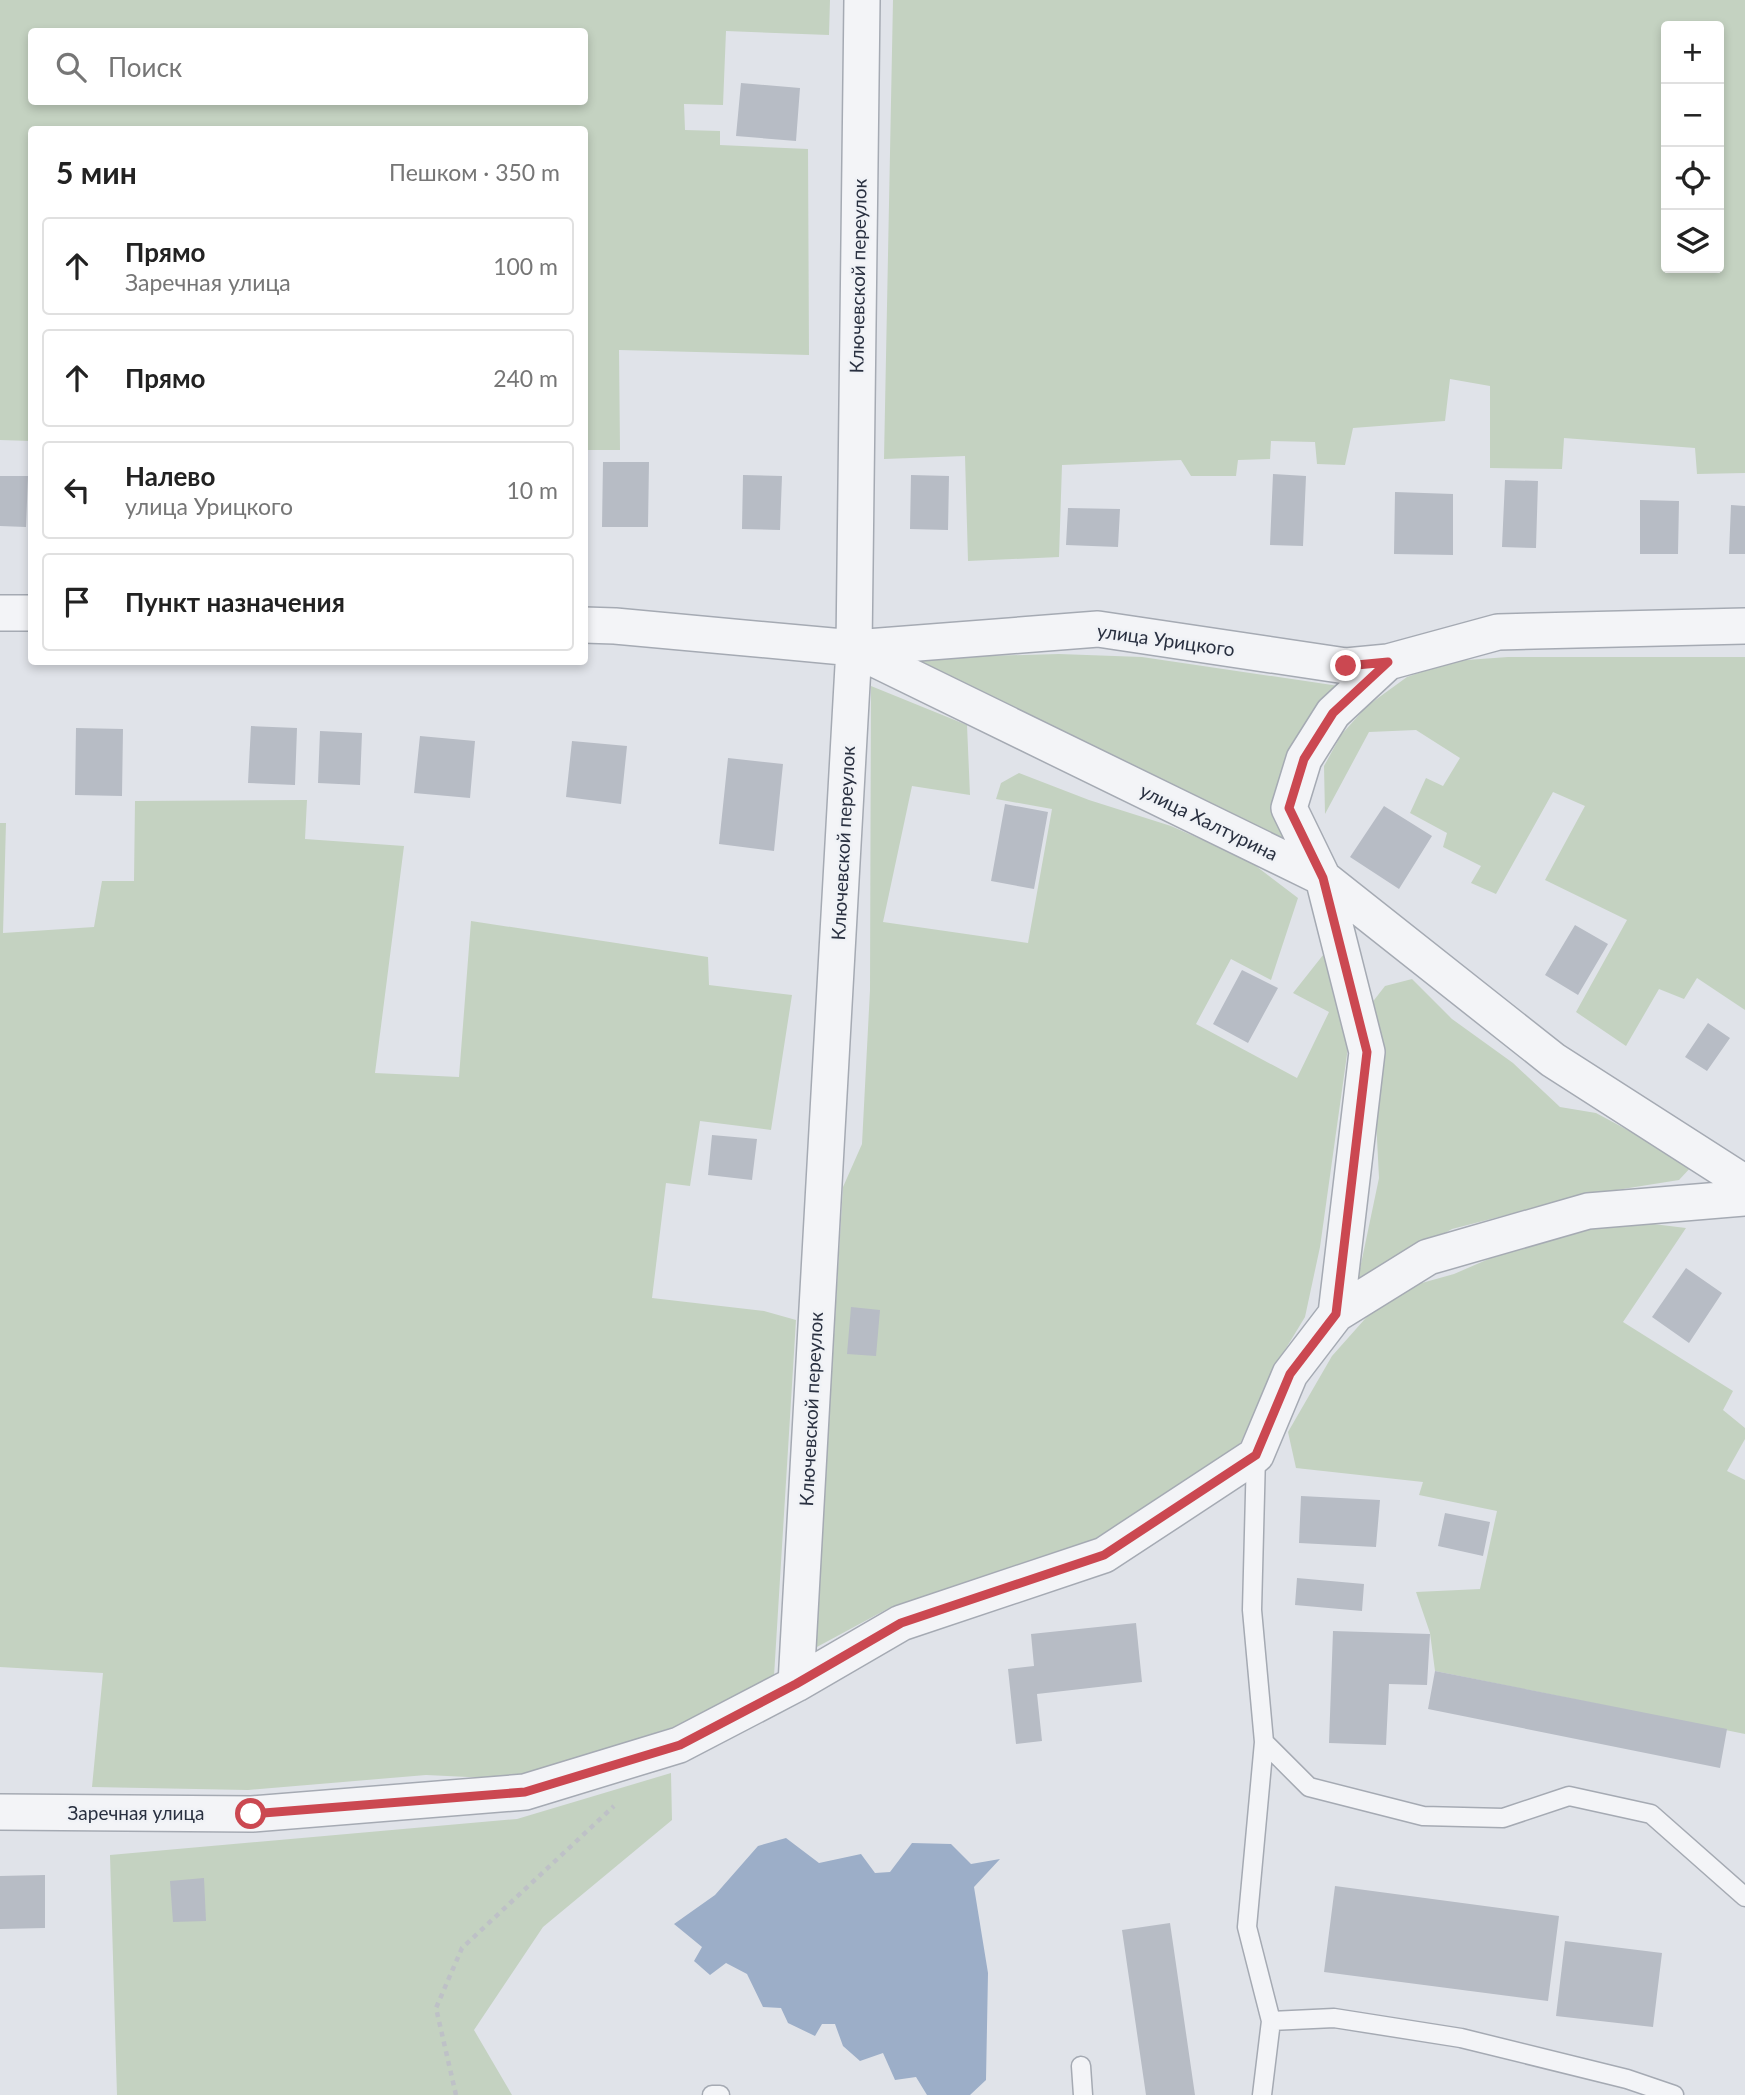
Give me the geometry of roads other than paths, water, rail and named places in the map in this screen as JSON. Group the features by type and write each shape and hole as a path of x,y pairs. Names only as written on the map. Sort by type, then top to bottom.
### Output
{"street":[{"name":"Ключевской переулок","path":"796,1684 854,648 862,0"},
{"path":"0,613 28,613"},
{"name":"улица Урицкого","path":"588,625 854,648 1098,629 1346,666 1388,662 1498,632 1745,626"},
{"name":"улица Халтурина","path":"854,648 1323,878 1553,1060 1745,1183"},
{"path":"1336,1314 1367,1052 1323,878 1289,808 1304,759 1333,713 1388,662"},
{"path":"1256,1455 1290,1374 1336,1314 1428,1256 1588,1211 1745,1198"},
{"name":"Заречная улица","path":"0,1812 251,1814 525,1792 680,1745 796,1684 901,1623 1104,1555 1256,1455"}],"lane":[{"path":"1256,1455 1252,1610 1264,1742 1247,1927 1271,2021 1262,2095"},
{"path":"1264,1742 1309,1787 1423,1816 1503,1818 1569,1796 1651,1814 1745,1897"},
{"path":"1271,2021 1334,2018 1461,2038 1627,2078 1674,2095"},
{"path":"1081,2066 1083,2095"},
{"path":"712,2095 720,2095"}],"water":[{"path":"786,1838 819,1863 861,1854 875,1873 890,1872 912,1843 951,1844 971,1864 1000,1859 974,1887 988,1973 986,2080 970,2095 927,2095 916,2077 895,2080 883,2053 860,2061 843,2046 835,2024 822,2024 815,2036 788,2023 781,2008 763,2007 747,1974 726,1963 710,1975 694,1961 702,1947 674,1924 715,1895 758,1846"}]}
